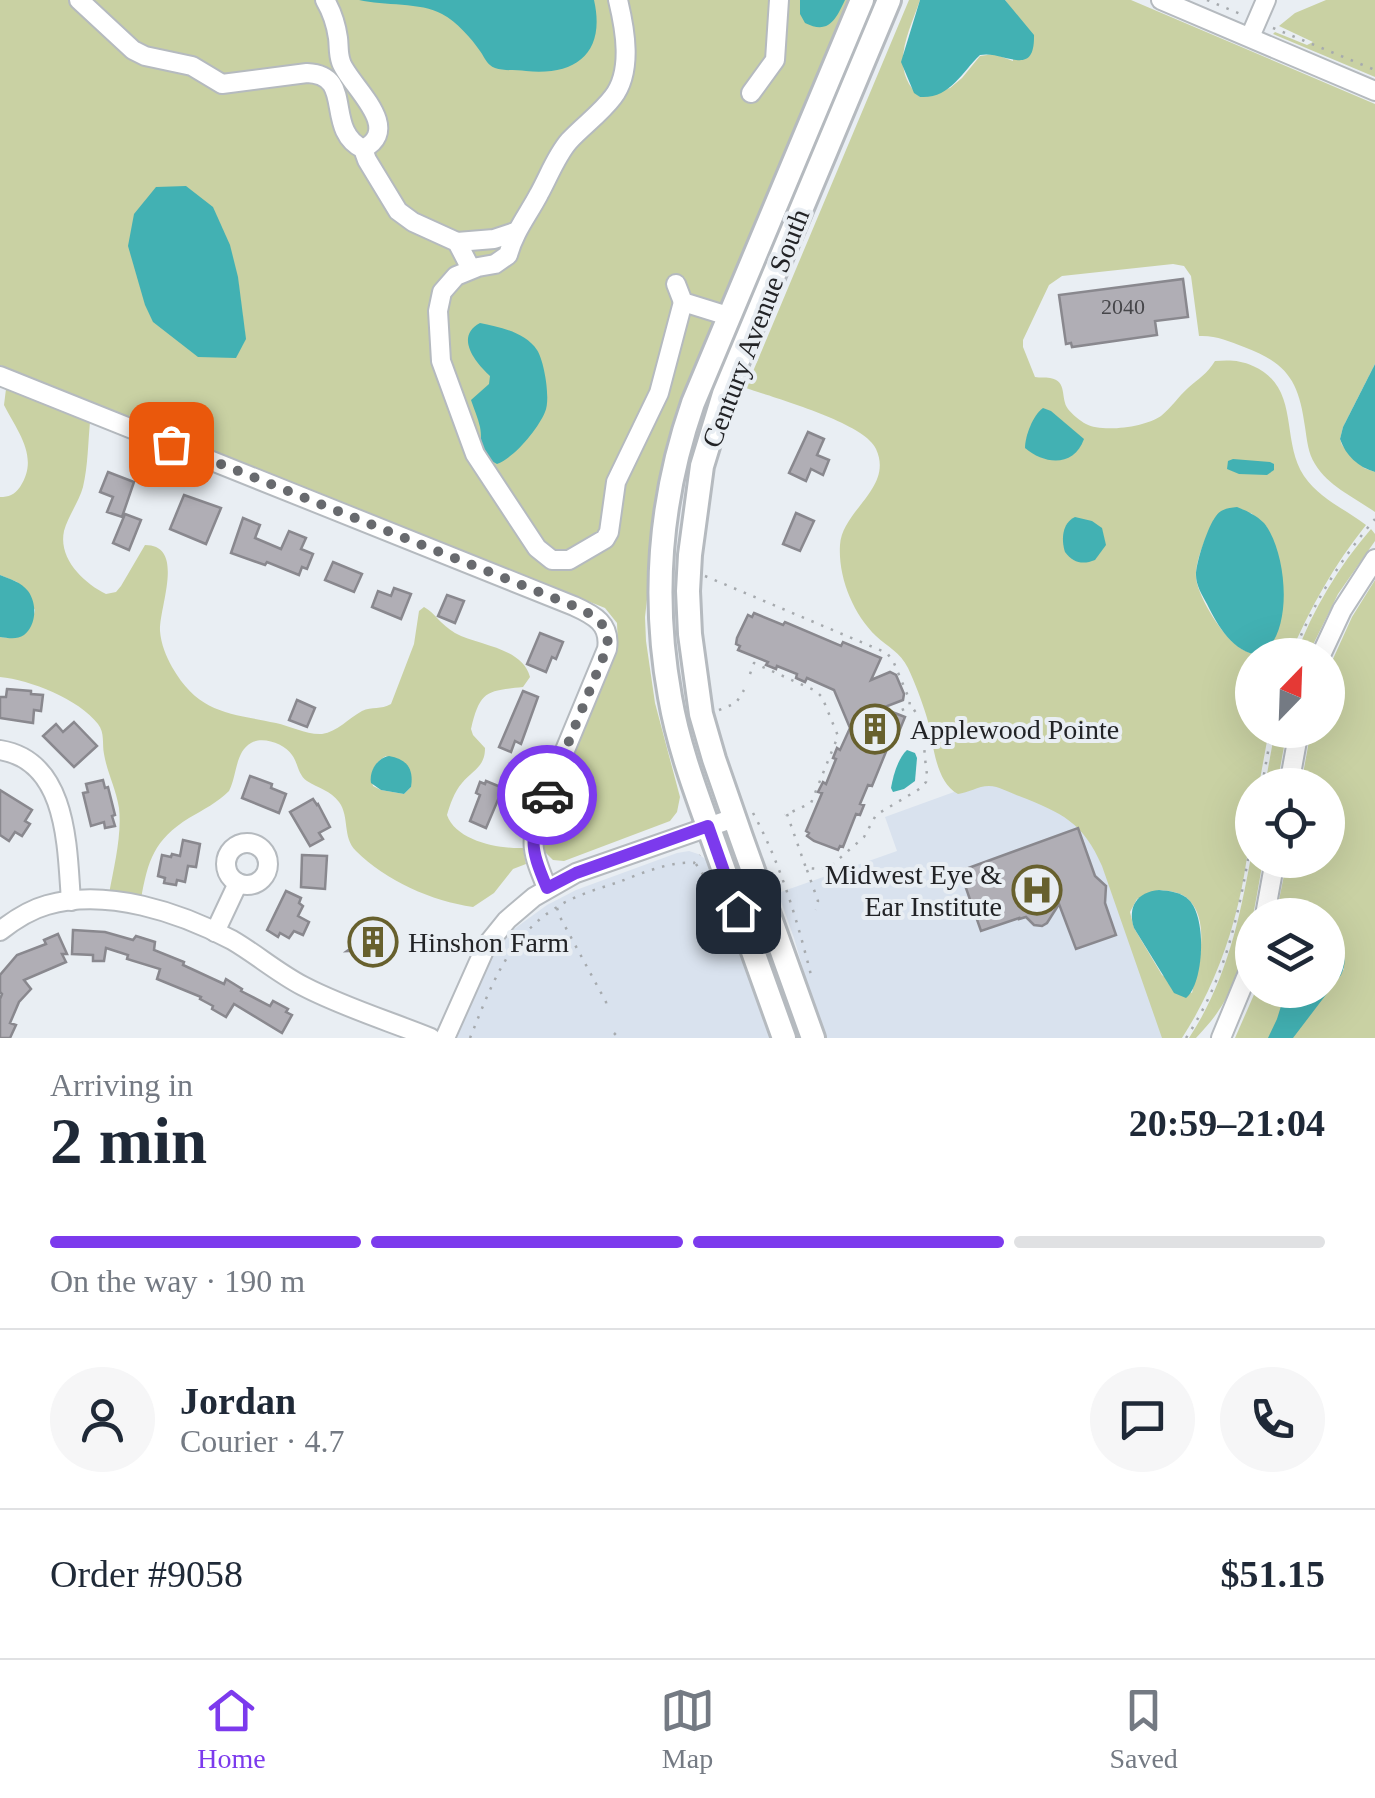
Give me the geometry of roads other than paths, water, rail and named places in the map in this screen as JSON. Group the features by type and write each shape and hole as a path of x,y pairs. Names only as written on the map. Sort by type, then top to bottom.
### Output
{"main road":[{"name":"Century Avenue South","path":"784,1038 686,762 670,699 662,640 660,572 667,501 698,389 862,0"},
{"name":"Century Avenue South","path":"813,1038 734,818 702,714 690,634 690,554 702,466 729,382 890,0"}],"street":[{"path":"79,0 133,50 192,66 222,84 307,73 323,76 335,89 340,120 356,145 363,148 398,211 457,242 494,239 515,232"},
{"path":"325,0 334,18 340,59 377,120 376,137 363,148"},
{"path":"618,0 625,58 612,100 561,152 515,232 508,256 456,276 438,301 440,361 475,454 546,556 569,560 609,532 616,482 666,373 680,293 728,316"},
{"path":"751,94 774,60 779,0"},
{"path":"1161,0 1253,29 1375,91"},
{"path":"1253,29 1266,0"},
{"path":"323,76 344,68"},
{"path":"457,242 471,269"},
{"path":"0,376 595,616 605,627 606,651 534,829 533,853 547,888"},
{"path":"1329,638 1375,559"},
{"path":"0,750 29,760 53,792 64,832 71,901"},
{"path":"445,1038 474,968 491,939 516,912 547,888 576,873 734,818"},
{"path":"216,932 238,883"},
{"path":"0,931 50,904 112,901 142,906 216,932 306,987 431,1038"},
{"path":"1221,1038 1235,1004"}],"water":[{"path":"359,0 594,0 597,18 591,47 573,65 544,72 502,70 490,65 463,31 442,14"},
{"path":"800,0 845,0 835,19 820,27 805,23"},
{"path":"920,0 1005,0 1034,35 1033,49 1024,60 980,55 947,89 920,97 914,93 901,62"},
{"path":"186,186 213,207 230,245 246,339 236,358 198,357 153,322 145,305 128,246 134,214 156,187"},
{"path":"480,323 511,331 532,344 540,355 546,380 547,406 542,419 518,449 497,464 482,452 480,427 471,400 489,384 490,376 474,357 468,342 472,329"},
{"path":"1375,364 1375,472 1353,460 1340,439"},
{"path":"1043,408 1084,439 1066,459 1041,458 1025,448 1030,426"},
{"path":"1228,461 1270,462 1274,470 1267,475 1239,474 1227,469"},
{"path":"1237,507 1251,514 1264,523 1272,536 1284,592 1274,638 1235,638 1234,644 1221,629 1200,590 1196,579 1200,553 1213,521 1222,510"},
{"path":"1075,517 1102,528 1106,545 1095,560 1078,562 1065,552 1064,532"},
{"path":"0,575 22,585 33,602 31,626 18,638 0,637"},
{"path":"907,750 917,758 915,781 893,792 895,773"},
{"path":"389,756 405,762 410,770 411,787 404,794 381,790 371,783 375,766"},
{"path":"1159,890 1186,897 1199,921 1200,965 1186,998 1174,993 1134,928 1132,913 1136,902"},
{"path":"1280,1008 1316,1008 1293,1038 1268,1038"}],"place":[{"name":"Applewood Pointe","path":"875,729"},
{"name":"Midwest Eye & Ear Institute","path":"1037,890"},
{"name":"Hinshon Farm","path":"373,942"}]}
